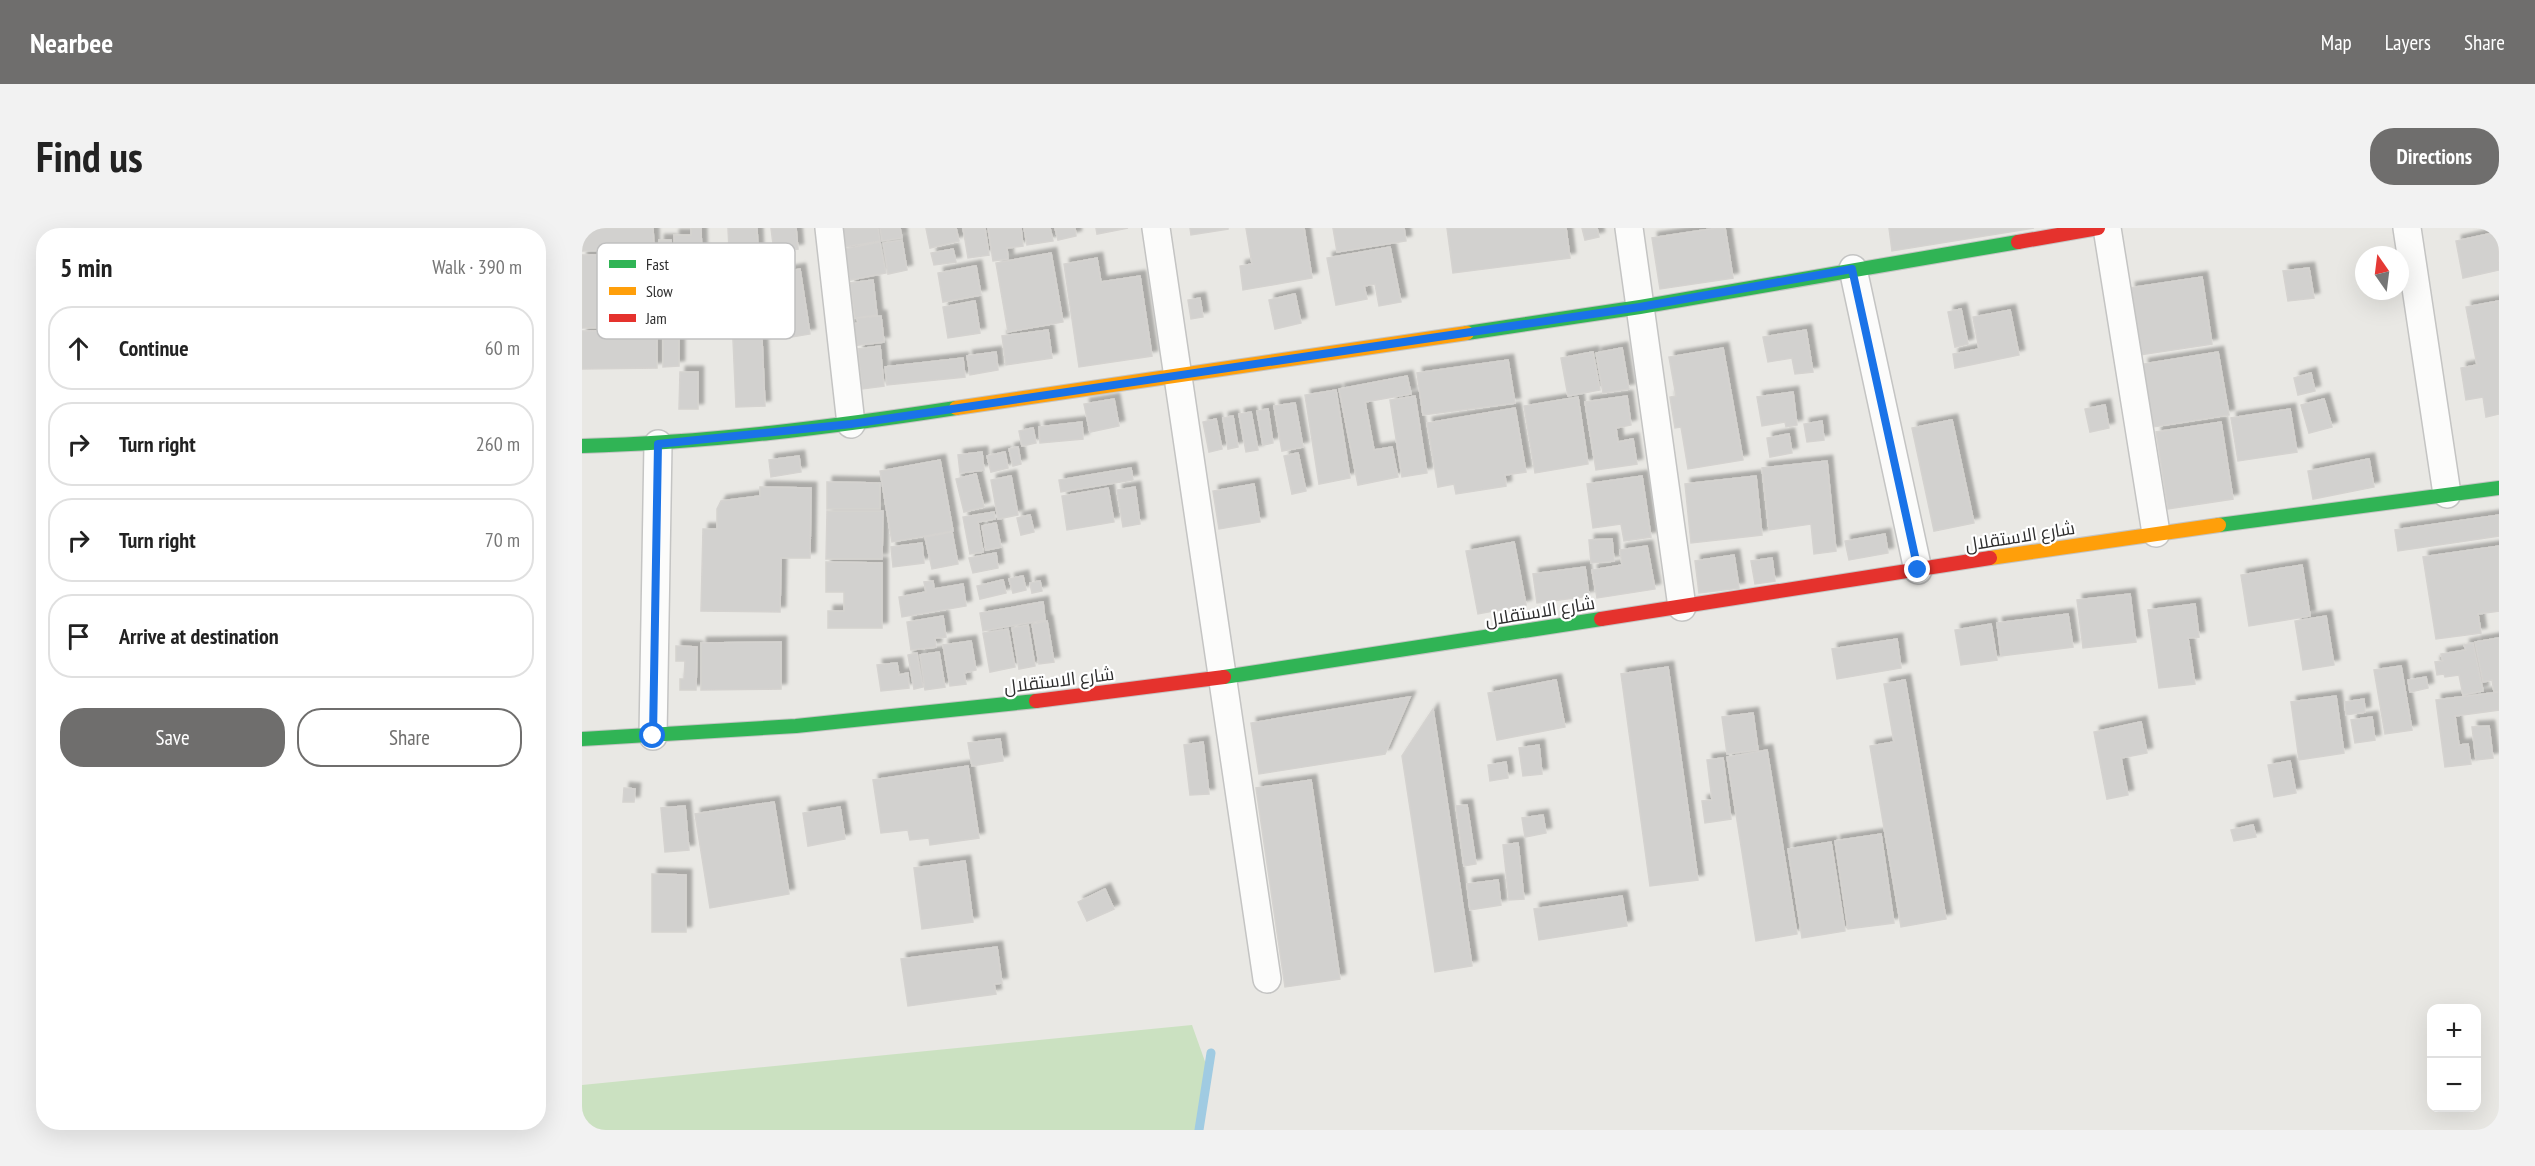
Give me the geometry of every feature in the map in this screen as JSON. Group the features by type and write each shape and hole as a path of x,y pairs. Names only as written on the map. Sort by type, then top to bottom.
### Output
{"main road":[{"path":"582,446 658,444 851,424 1640,307 2098,228"},
{"name":"شارع الاستقلال","path":"582,739 843,724 1223,677 2156,533 2499,488"}],"street":[{"path":"829,228 851,424"},
{"path":"1156,228 1267,979"},
{"path":"1629,228 1682,607"},
{"path":"2107,228 2156,533"},
{"path":"2407,228 2447,494"},
{"path":"1852,269 1918,570"},
{"path":"653,736 658,444"}],"green space":[{"path":"1192,1025 1208,1070 1198,1130 582,1130 582,1085"}],"building":[{"path":"582,228 653,228 654,243 597,243 597,251 582,251"},
{"path":"691,228 701,228 701,243 674,243 674,235 691,235"},
{"path":"728,228 757,228 758,243 729,243"},
{"path":"771,228 796,228 798,249 795,249 795,243 773,243"},
{"path":"841,228 878,228 880,241 845,247"},
{"path":"880,228 900,228 902,238 882,241"},
{"path":"926,228 956,228 959,241 930,248"},
{"path":"963,228 985,228 989,255 968,258"},
{"path":"988,228 1021,228 1023,246 1007,248 1008,259 993,261"},
{"path":"1024,228 1050,228 1053,241 1027,245"},
{"path":"1055,228 1075,228 1076,236 1058,240"},
{"path":"1096,228 1128,228 1097,234"},
{"path":"1190,228 1228,228 1228,229 1191,235"},
{"path":"1246,228 1304,228 1312,278 1243,290 1240,266 1252,264"},
{"path":"1333,228 1404,228 1406,241 1337,252"},
{"path":"1447,228 1566,228 1570,258 1453,273"},
{"path":"1582,228 1597,228 1599,237 1585,240"},
{"path":"1725,228 1733,278 1660,289 1652,238"},
{"path":"1889,228 2034,228 1892,251"},
{"path":"2498,232 2499,270 2463,278 2456,241"},
{"path":"659,240 671,240 671,243 659,243"},
{"path":"902,240 907,270 888,274 883,243"},
{"path":"880,242 886,273 850,280 844,249"},
{"path":"1390,247 1401,302 1379,306 1375,284 1364,286 1367,299 1336,305 1327,258"},
{"path":"953,249 956,262 934,265 931,253"},
{"path":"1051,253 1063,322 1008,332 996,263"},
{"path":"582,255 597,255 597,328 582,328"},
{"path":"1097,258 1101,282 1140,276 1152,356 1079,367 1064,264"},
{"path":"976,266 981,295 943,302 938,273"},
{"path":"2309,268 2314,298 2288,301 2283,271"},
{"path":"800,269 810,334 795,336 795,270"},
{"path":"2202,277 2212,344 2140,355 2130,288"},
{"path":"873,280 877,315 855,318 850,283"},
{"path":"1295,294 1301,323 1275,329 1269,300"},
{"path":"1200,298 1203,317 1191,319 1188,300"},
{"path":"975,301 980,333 948,338 943,307"},
{"path":"2499,301 2499,414 2486,417 2483,397 2466,400 2461,368 2477,365 2466,307"},
{"path":"1961,309 1968,344 1955,347 1948,312"},
{"path":"2010,310 2019,355 1955,368 1953,354 1979,349 1973,317"},
{"path":"881,316 884,342 851,346 849,325 858,323 857,318"},
{"path":"1048,330 1052,358 1006,365 1002,336"},
{"path":"1806,330 1813,372 1795,374 1792,358 1768,362 1763,337"},
{"path":"582,331 597,331 597,339 657,339 657,368 582,369"},
{"path":"663,339 679,339 679,366 663,367"},
{"path":"733,339 762,339 765,406 736,407"},
{"path":"880,346 884,386 862,389 858,349"},
{"path":"1622,348 1629,389 1603,393 1596,353"},
{"path":"1723,348 1743,460 1688,469 1681,427 1675,428 1670,397 1676,396 1669,357"},
{"path":"996,352 998,370 970,375 967,356"},
{"path":"1593,352 1600,390 1568,396 1561,358"},
{"path":"2218,352 2229,415 2153,427 2143,364"},
{"path":"963,358 965,377 887,385 885,367"},
{"path":"1508,360 1515,403 1423,415 1417,373"},
{"path":"680,372 698,372 698,409 679,409"},
{"path":"2311,373 2315,391 2298,395 2294,378"},
{"path":"1407,376 1411,394 1365,402 1374,450 1392,447 1398,477 1358,485 1339,389"},
{"path":"1336,390 1350,478 1319,484 1305,395"},
{"path":"1793,392 1797,425 1786,427 1785,422 1762,426 1757,397"},
{"path":"1415,396 1427,473 1402,477 1390,400"},
{"path":"1627,396 1631,425 1616,428 1618,442 1633,439 1637,464 1596,470 1585,402"},
{"path":"1578,397 1588,464 1535,473 1524,406"},
{"path":"1114,399 1119,426 1090,432 1084,404"},
{"path":"2324,399 2332,427 2309,433 2301,405"},
{"path":"1295,403 1303,447 1282,451 1274,406"},
{"path":"2105,405 2109,428 2090,432 2085,409"},
{"path":"1515,408 1526,472 1505,475 1506,486 1456,494 1454,484 1438,487 1427,423"},
{"path":"1268,409 1273,443 1263,445 1257,411"},
{"path":"2290,409 2297,452 2238,461 2231,418"},
{"path":"1251,412 1258,450 1246,452 1239,414"},
{"path":"1233,416 1238,447 1228,449 1223,418"},
{"path":"1216,419 1222,449 1209,452 1203,422"},
{"path":"1952,420 1974,523 1934,531 1912,428"},
{"path":"1822,421 1824,440 1807,442 1804,424"},
{"path":"1082,422 1083,439 1040,443 1039,427"},
{"path":"2221,422 2233,499 2168,509 2156,432"},
{"path":"1033,428 1036,443 1022,446 1019,431"},
{"path":"1789,434 1792,453 1770,457 1767,438"},
{"path":"1018,447 1021,464 1013,466 1009,449"},
{"path":"982,452 984,470 960,473 958,455"},
{"path":"1005,452 1008,468 991,472 987,456"},
{"path":"1298,453 1306,491 1292,494 1284,456"},
{"path":"799,456 801,472 771,477 769,460"},
{"path":"2369,459 2374,487 2313,499 2308,471"},
{"path":"940,460 953,531 892,542 880,471"},
{"path":"1827,461 1836,551 1814,554 1811,524 1769,530 1762,468"},
{"path":"1131,468 1133,480 1061,492 1059,480"},
{"path":"976,474 984,507 964,512 956,479"},
{"path":"1011,476 1018,515 998,519 991,480"},
{"path":"1642,476 1651,537 1624,541 1621,524 1593,528 1587,484"},
{"path":"1756,476 1762,535 1691,543 1685,484"},
{"path":"827,482 880,483 880,509 827,509"},
{"path":"1254,484 1260,522 1219,529 1213,491"},
{"path":"760,487 811,488 810,558 781,558 780,612 701,611 703,529 717,529 717,509 721,501 760,496"},
{"path":"1135,487 1140,524 1123,527 1117,490"},
{"path":"1108,488 1114,522 1067,530 1062,496"},
{"path":"827,511 883,511 882,559 826,559"},
{"path":"994,512 995,519 978,522 983,552 970,554 963,517"},
{"path":"1030,515 1034,532 1021,535 1017,518"},
{"path":"2499,515 2499,536 2398,551 2395,530"},
{"path":"996,523 1001,547 986,550 982,526"},
{"path":"952,532 958,564 932,569 925,537"},
{"path":"1885,534 1888,553 1849,560 1845,541"},
{"path":"1612,539 1614,561 1591,563 1589,540"},
{"path":"1514,542 1526,605 1478,614 1466,551"},
{"path":"922,543 924,563 893,567 891,547"},
{"path":"1647,546 1655,589 1597,598 1592,570 1622,565 1620,550"},
{"path":"2499,546 2499,611 2478,614 2481,633 2436,639 2423,557"},
{"path":"996,553 998,568 973,573 969,558"},
{"path":"1734,555 1739,588 1699,593 1695,561"},
{"path":"1772,558 1775,581 1755,584 1751,561"},
{"path":"826,562 882,563 882,628 828,628 828,611 844,611 844,592 826,592"},
{"path":"2302,565 2310,616 2249,626 2241,575"},
{"path":"1585,567 1589,596 1537,603 1533,574"},
{"path":"1023,576 1026,590 1013,593 1009,579"},
{"path":"1003,580 1006,593 980,599 977,586"},
{"path":"933,581 934,589 963,584 966,606 902,617 899,597 926,592 924,582"},
{"path":"1040,581 1042,591 1032,593 1030,583"},
{"path":"2130,594 2136,642 2083,648 2077,600"},
{"path":"1043,602 1045,620 983,631 980,613"},
{"path":"2195,604 2199,637 2188,638 2195,684 2159,688 2148,610"},
{"path":"2068,614 2073,647 2001,656 1997,623"},
{"path":"943,616 946,637 935,638 936,647 911,650 907,622"},
{"path":"2326,616 2334,665 2303,670 2295,621"},
{"path":"1047,621 1054,662 1039,664 1032,624"},
{"path":"1991,624 1997,660 1961,665 1955,630"},
{"path":"1028,625 1035,666 1019,669 1012,628"},
{"path":"1008,629 1015,667 990,672 983,633"},
{"path":"2499,638 2499,691 2494,692 2492,680 2483,682 2475,642"},
{"path":"1897,639 1901,668 1837,679 1832,649"},
{"path":"971,641 976,670 964,673 966,684 950,686 943,645"},
{"path":"781,642 781,689 701,690 701,643"},
{"path":"2473,643 2483,691 2463,695 2459,675 2445,677 2444,674 2437,675 2435,662 2443,661 2441,654 2466,650 2464,645"},
{"path":"676,646 697,647 696,690 680,690 680,679 684,679 685,661 676,661"},
{"path":"939,652 945,687 925,690 920,655"},
{"path":"917,653 923,687 914,689 908,655"},
{"path":"897,663 899,675 908,673 909,688 881,691 877,665"},
{"path":"2401,666 2412,730 2385,734 2374,670"},
{"path":"1668,667 1698,880 1650,886 1621,674"},
{"path":"2426,677 2428,688 2410,692 2408,680"},
{"path":"1556,680 1565,727 1497,740 1488,693"},
{"path":"1905,680 1946,919 1901,927 1870,746 1894,742 1884,684"},
{"path":"2499,692 2499,710 2455,716 2459,745 2468,744 2471,764 2445,767 2436,700"},
{"path":"2336,696 2344,753 2299,760 2291,702"},
{"path":"1410,697 1385,754 1259,774 1251,723"},
{"path":"2364,699 2365,712 2346,715 2345,702"},
{"path":"1433,709 1472,966 1435,972 1402,756"},
{"path":"1753,713 1758,750 1727,754 1722,717"},
{"path":"2372,717 2375,740 2355,743 2351,720"},
{"path":"2141,722 2147,753 2121,758 2128,795 2107,799 2094,732"},
{"path":"2489,726 2493,758 2476,760 2472,727"},
{"path":"1000,739 1003,761 972,766 968,743"},
{"path":"1203,742 1209,794 1190,795 1184,745"},
{"path":"1539,745 1542,774 1523,776 1519,748"},
{"path":"1767,750 1797,934 1756,941 1727,757"},
{"path":"1723,758 1731,819 1705,823 1702,801 1712,800 1707,760"},
{"path":"2290,761 2296,793 2274,797 2268,765"},
{"path":"1506,762 1508,778 1490,781 1488,765"},
{"path":"968,766 979,838 930,845 929,838 910,840 908,830 881,833 873,780"},
{"path":"1311,780 1340,979 1285,987 1256,788"},
{"path":"624,788 635,789 634,802 623,802"},
{"path":"774,802 789,894 710,908 695,814"},
{"path":"1467,805 1476,864 1464,866 1456,806"},
{"path":"685,806 689,850 665,852 661,808"},
{"path":"840,807 845,839 808,846 803,813"},
{"path":"1543,815 1546,833 1525,837 1522,818"},
{"path":"2253,825 2256,837 2234,841 2231,830"},
{"path":"1881,834 1894,923 1848,929 1835,841"},
{"path":"1831,842 1845,931 1802,938 1788,849"},
{"path":"1518,843 1524,899 1509,900 1503,845"},
{"path":"965,861 973,922 922,929 914,868"},
{"path":"652,874 686,875 686,932 652,932"},
{"path":"1498,880 1501,905 1470,910 1467,884"},
{"path":"1105,889 1114,909 1087,921 1078,902"},
{"path":"1622,896 1627,926 1539,940 1534,909"},
{"path":"997,947 1002,983 994,984 996,994 908,1006 901,959"}],"waterway":[{"path":"1199,1130 1211,1053"}],"traffic: fast":[{"path":"1467,333 1640,307 2018,242"},
{"path":"582,446 769,433 956,408"},
{"path":"2219,525 2499,488"},
{"path":"1224,677 1601,619"},
{"path":"582,739 796,726 1036,701"}],"traffic: slow":[{"path":"956,408 1467,333"},
{"path":"1990,558 2219,525"}],"traffic: jam":[{"path":"2018,242 2098,228"},
{"path":"1601,619 1990,558"},
{"path":"1036,701 1224,677"}],"route":[{"path":"653,736 658,444 851,424 1640,307 1852,269 1918,570"}]}
